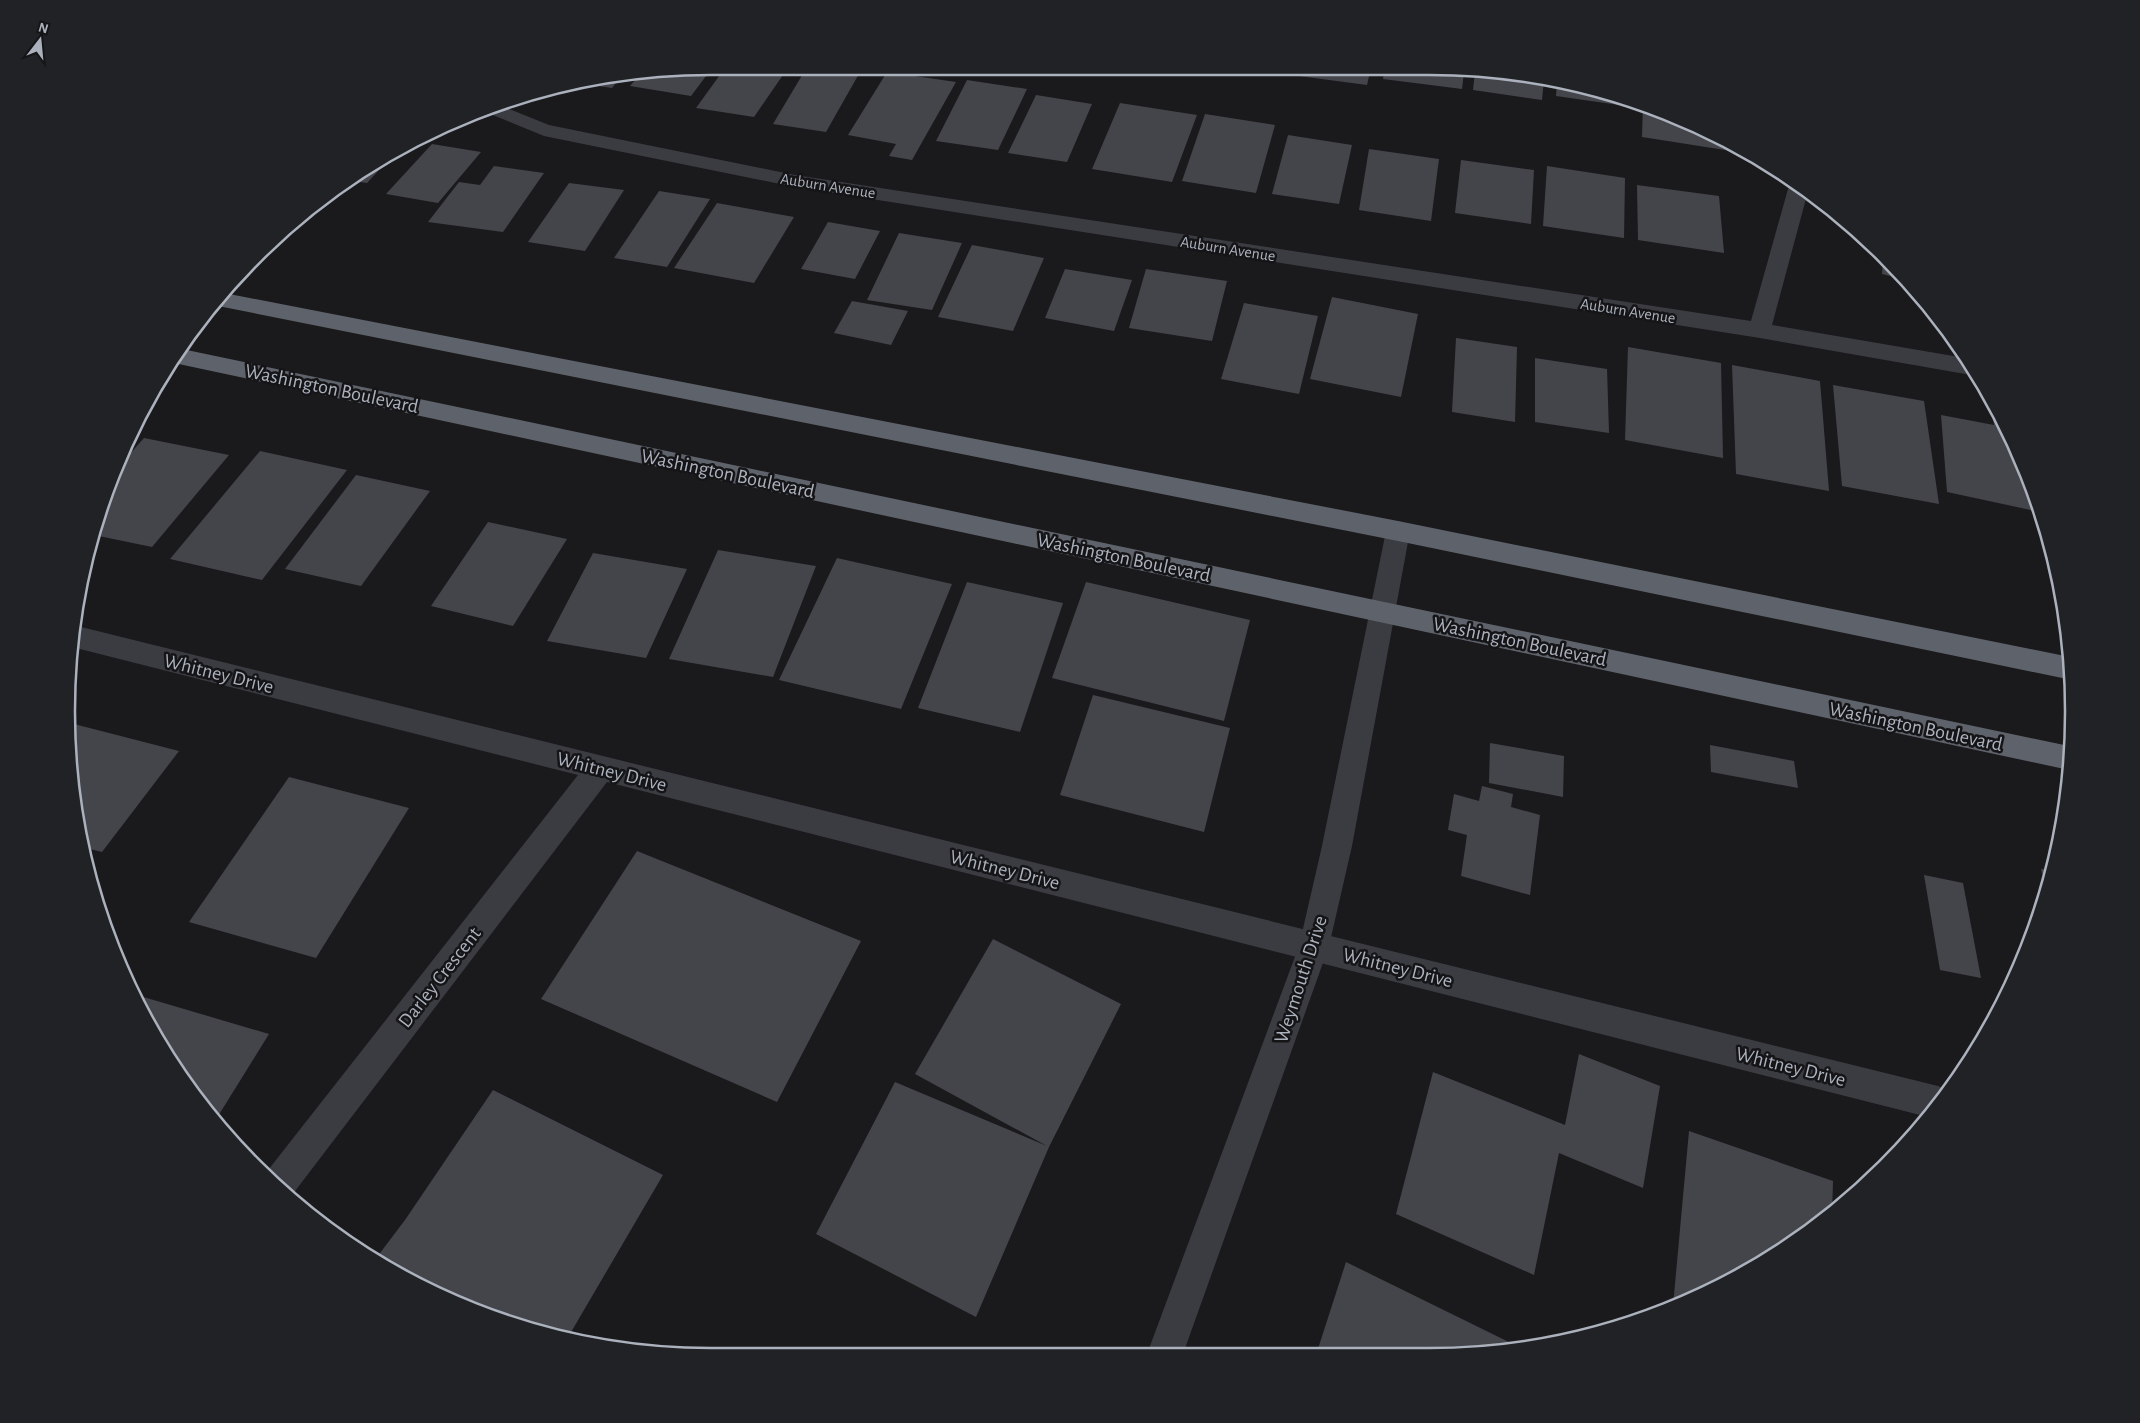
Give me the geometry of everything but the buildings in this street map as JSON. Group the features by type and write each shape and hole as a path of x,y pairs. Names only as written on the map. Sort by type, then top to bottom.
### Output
{"highway":[{"path":"226,301 1398,532 2064,667"},
{"name":"Washington Boulevard","path":"183,357 2064,757"}],"street":[{"name":"Auburn Avenue","path":"499,112 544,130 795,181 1760,330 1963,367"},
{"path":"1760,330 1797,193"},
{"name":"Weymouth Drive","path":"1167,1348 1314,946 1337,846 1398,532"},
{"name":"Whitney Drive","path":"79,638 1931,1101"},
{"name":"Darley Crescent","path":"282,1181 601,768"}]}
